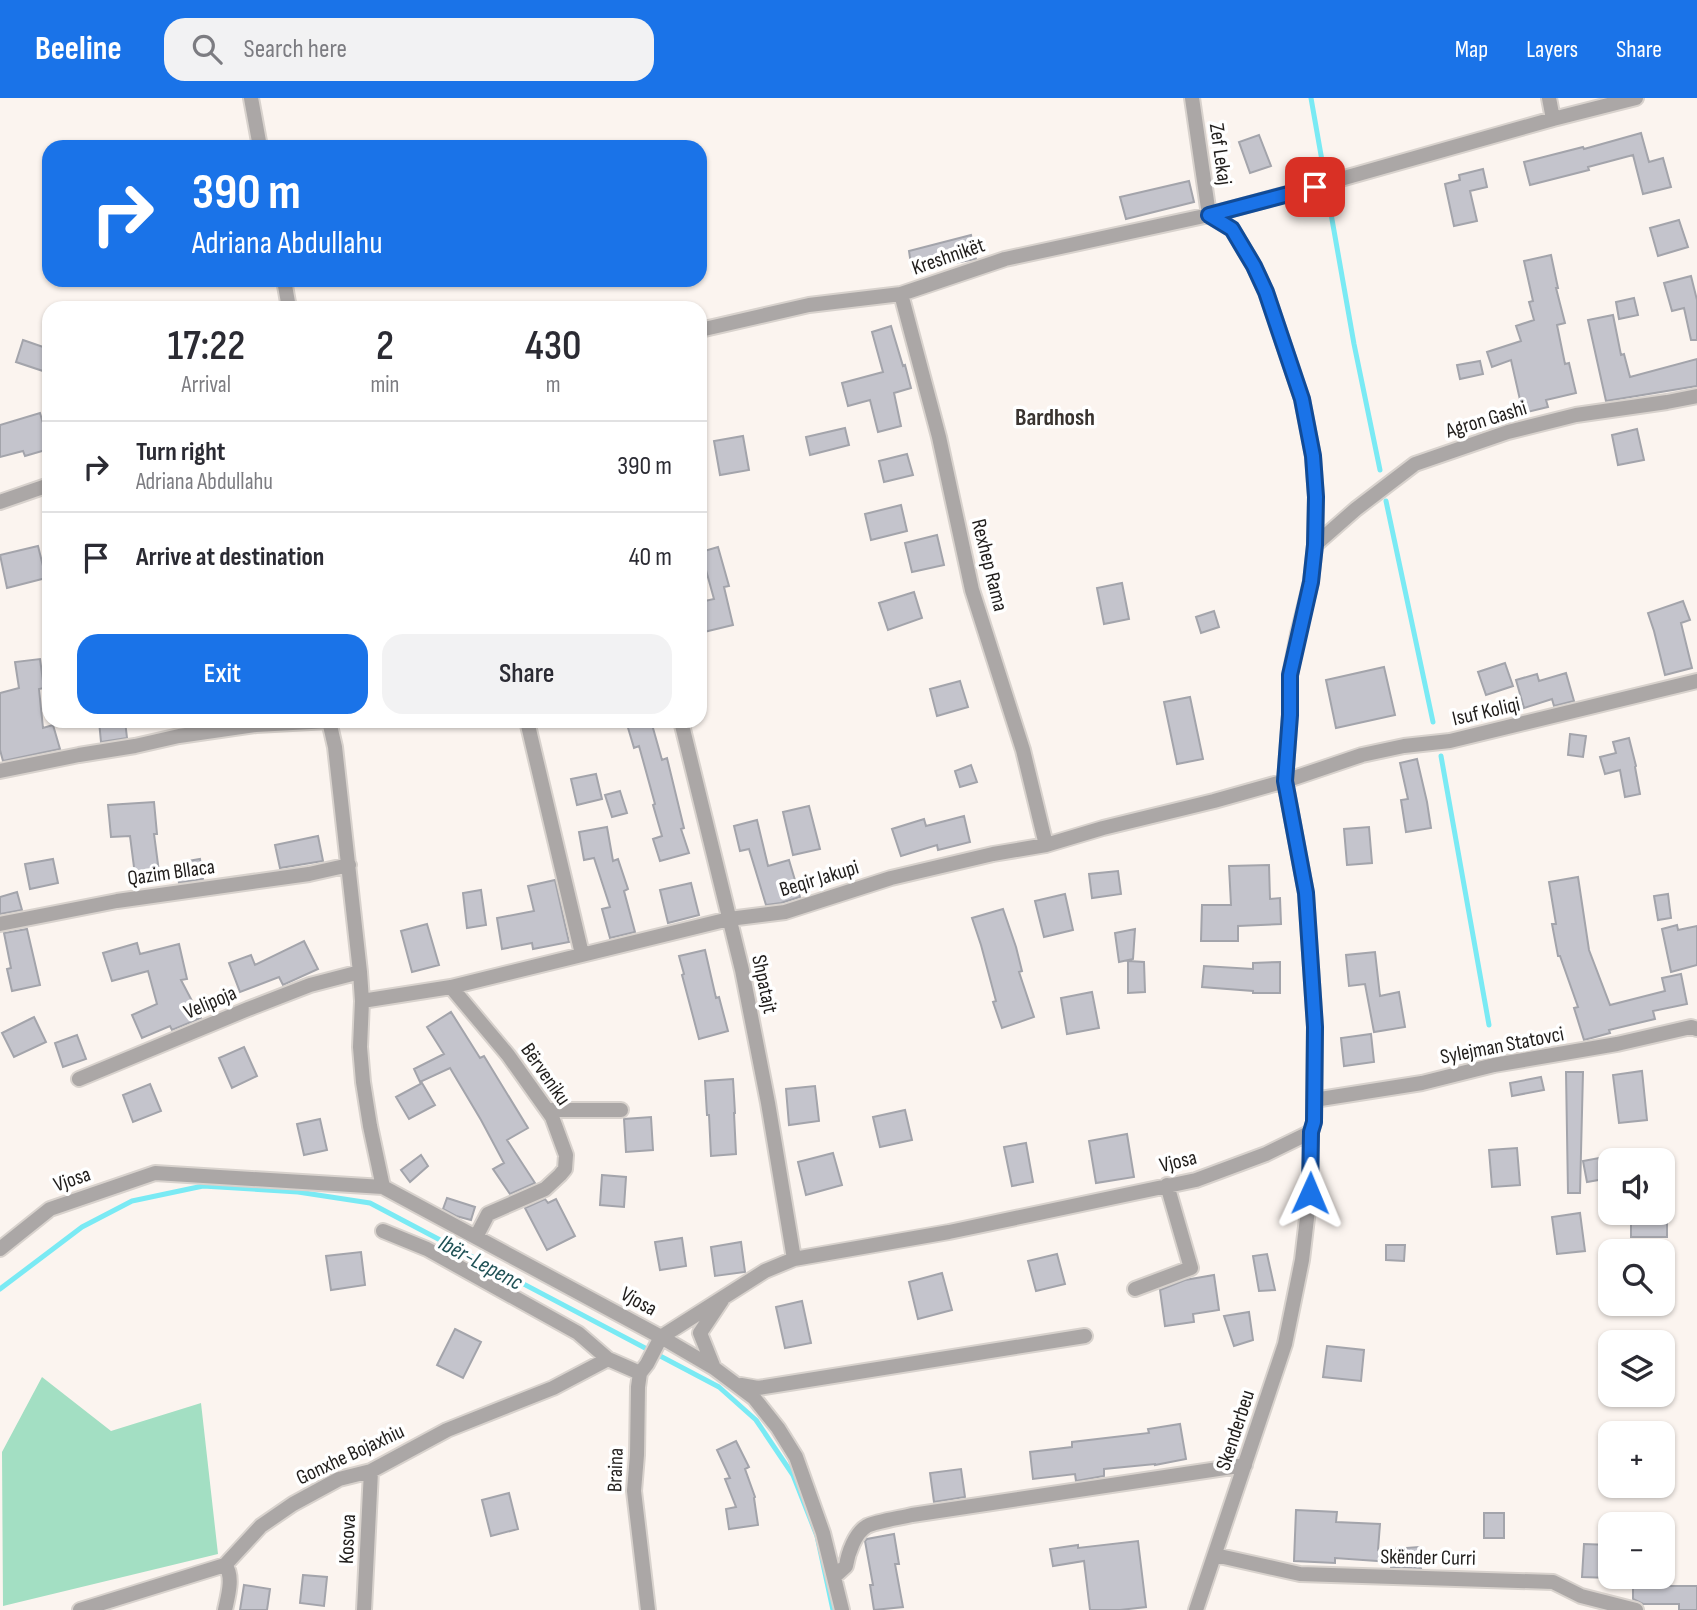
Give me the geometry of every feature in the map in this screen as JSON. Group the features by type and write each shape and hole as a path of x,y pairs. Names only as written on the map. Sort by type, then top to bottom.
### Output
{"street":[{"path":"251,98 259,140"},
{"name":"Zef Lekaj","path":"1192,98 1209,215"},
{"path":"1549,98 1553,119"},
{"name":"Kreshnikët","path":"707,328 809,305 901,294 1005,259 1209,215 1636,98"},
{"name":"Skenderbeu","path":"1196,1610 1285,1344 1302,1260 1310,1193 1315,1027 1306,893 1285,781 1290,675 1311,582 1315,545 1313,456 1302,399 1266,292 1232,229 1209,215"},
{"name":"Rexhep Rama","path":"901,294 939,437 972,590 1023,750 1046,845"},
{"name":"Agron Gashi","path":"1315,545 1356,509 1415,464 1508,432 1576,415 1697,397"},
{"path":"0,502 42,487"},
{"name":"Isuf Koliqi","path":"1285,781 1362,755 1404,746 1451,741 1697,681"},
{"path":"0,771 179,736 235,728"},
{"path":"331,728 360,972 363,1082 383,1187"},
{"path":"529,728 582,954"},
{"name":"Shpatajt","path":"683,728 729,919 768,1103 794,1259"},
{"name":"Beqir Jakupi","path":"362,1001 451,987 729,919 785,912 891,878 993,854 1046,845 1285,781"},
{"name":"Qazim Bllaca","path":"0,924 117,901 310,874 349,865"},
{"name":"Velipoja","path":"79,1079 310,985 360,972"},
{"name":"Bërveniku","path":"451,987 508,1055 552,1116 566,1154 565,1168 545,1189 488,1214 476,1237"},
{"name":"Sylejman Statovci","path":"1314,1100 1423,1083 1494,1065 1617,1044 1691,1027 1697,1029"},
{"path":"548,1111 621,1110"},
{"name":"Vjosa","path":"0,1249 50,1209 155,1173 383,1187 662,1337 765,1271 794,1259 949,1232 1196,1180 1266,1154 1311,1132"},
{"path":"1135,1289 1191,1268 1167,1185"},
{"path":"383,1231 427,1249 578,1332 608,1359 643,1368"},
{"path":"714,1368 700,1333 724,1296"},
{"path":"736,1384 758,1388 1085,1336"},
{"path":"662,1337 714,1368 754,1398 778,1428 796,1457 823,1533 842,1610"},
{"name":"Braina","path":"648,1610 634,1491 637,1415 643,1368 662,1337"},
{"name":"Gonxhe Bojaxhiu","path":"80,1610 225,1564 261,1526 293,1504 340,1479 371,1471 447,1430 553,1388 608,1359"},
{"path":"835,1576 846,1566 847,1556 866,1527 912,1515 1245,1465"},
{"name":"Kosova","path":"365,1610 371,1471"},
{"name":"Skënder Curri","path":"1215,1555 1300,1574 1553,1582 1581,1597 1636,1610"},
{"path":"225,1564 230,1570 225,1610"}],"green space":[{"path":"42,1377 111,1431 201,1403 218,1554 3,1606 2,1452"}],"building":[{"path":"1641,133 1649,162 1663,158 1671,187 1643,194 1633,155 1530,185 1524,162"},
{"path":"1259,135 1271,166 1250,173 1239,142"},
{"path":"1483,169 1487,187 1470,191 1477,221 1454,226 1445,184 1460,180 1459,175"},
{"path":"1189,181 1194,202 1126,219 1120,197"},
{"path":"1679,220 1688,247 1658,256 1650,228"},
{"path":"971,235 976,259 912,271 909,251"},
{"path":"1551,255 1565,323 1557,325 1565,364 1569,363 1576,393 1546,400 1548,407 1523,413 1511,360 1492,367 1487,352 1521,341 1516,326 1534,320 1529,302 1533,301 1524,261"},
{"path":"1691,276 1697,300 1697,340 1691,340 1684,308 1672,311 1664,283"},
{"path":"1634,298 1638,315 1619,319 1616,302"},
{"path":"1613,315 1621,355 1624,354 1630,377 1697,359 1697,386 1606,401 1588,320"},
{"path":"891,326 911,388 894,393 901,426 878,432 870,400 848,406 842,383 883,372 872,332"},
{"path":"23,340 42,347 42,371 16,362"},
{"path":"1480,361 1483,374 1460,379 1457,365"},
{"path":"40,413 42,451 25,456 23,451 0,457 0,425"},
{"path":"845,428 849,445 810,455 806,437"},
{"path":"1637,429 1644,460 1618,465 1612,435"},
{"path":"743,436 749,470 720,475 714,441"},
{"path":"907,454 913,475 884,482 879,461"},
{"path":"901,505 907,531 871,540 865,514"},
{"path":"937,535 944,565 912,572 905,543"},
{"path":"38,546 42,579 7,588 0,555"},
{"path":"718,547 729,586 724,587 733,625 707,631 707,600 714,599 707,574 707,550"},
{"path":"1122,583 1129,619 1104,624 1097,588"},
{"path":"914,592 922,618 888,630 879,603"},
{"path":"1683,601 1690,620 1681,623 1692,668 1665,675 1648,613"},
{"path":"1214,611 1219,627 1201,633 1196,617"},
{"path":"40,659 42,728 54,728 60,749 3,761 0,750 0,693 19,688 15,662"},
{"path":"1505,663 1513,686 1486,695 1478,672"},
{"path":"1384,667 1395,715 1336,728 1326,680"},
{"path":"1566,673 1574,701 1554,706 1552,699 1524,708 1516,680 1537,674 1539,681"},
{"path":"960,681 968,707 937,716 930,689"},
{"path":"1190,697 1203,759 1177,764 1164,702"},
{"path":"100,728 126,728 127,738 101,742"},
{"path":"628,728 653,728 662,760 667,758 684,828 681,829 689,853 660,861 653,839 662,836 653,805 655,804 639,746 634,748"},
{"path":"1570,734 1586,736 1583,757 1568,755"},
{"path":"1629,738 1640,794 1625,797 1620,770 1605,774 1600,757 1616,753 1613,742"},
{"path":"1417,759 1431,828 1406,832 1401,800 1408,799 1400,763"},
{"path":"971,765 977,782 960,787 955,771"},
{"path":"596,774 602,799 577,805 571,779"},
{"path":"620,791 627,813 612,817 605,795"},
{"path":"154,802 157,834 154,834 159,872 135,875 130,836 111,837 108,805"},
{"path":"809,806 820,849 793,855 783,812"},
{"path":"964,816 970,842 938,850 937,845 901,856 892,829 924,819 926,826"},
{"path":"757,820 768,866 789,860 800,897 766,905 749,849 740,851 734,826"},
{"path":"607,827 613,861 618,859 628,889 624,891 635,932 610,938 602,909 610,907 594,858 584,860 579,832"},
{"path":"1369,827 1372,863 1347,865 1344,829"},
{"path":"318,836 323,861 280,868 275,845"},
{"path":"53,859 58,883 30,889 25,864"},
{"path":"200,859 203,879 179,883 176,863"},
{"path":"1269,865 1270,899 1280,898 1281,924 1238,926 1238,941 1201,941 1202,905 1231,905 1229,866"},
{"path":"1118,871 1121,894 1092,898 1089,874"},
{"path":"1578,877 1589,950 1610,1005 1665,991 1662,978 1681,974 1687,1004 1653,1011 1655,1019 1609,1030 1610,1033 1584,1040 1574,1008 1578,1007 1558,956 1549,882"},
{"path":"555,880 569,942 533,949 532,943 502,949 497,918 534,911 528,886"},
{"path":"691,883 699,915 668,923 660,890"},
{"path":"481,890 486,925 467,928 463,893"},
{"path":"17,892 22,910 0,914 0,897"},
{"path":"1065,894 1073,930 1044,937 1035,901"},
{"path":"1668,894 1671,918 1658,920 1654,896"},
{"path":"1003,909 1034,1017 1002,1028 972,918"},
{"path":"427,924 439,965 412,972 401,931"},
{"path":"1677,925 1678,930 1697,926 1697,965 1671,972 1662,929"},
{"path":"27,929 40,985 12,991 7,969 11,968 4,933"},
{"path":"1135,929 1133,959 1119,962 1115,933"},
{"path":"304,941 318,969 283,985 279,977 240,992 229,963 251,955 255,965"},
{"path":"137,943 140,954 179,944 187,979 181,980 201,1018 172,1030 170,1026 142,1038 132,1015 157,1004 148,971 112,981 103,953"},
{"path":"705,950 716,998 719,997 728,1031 699,1039 679,956"},
{"path":"1375,952 1380,996 1399,992 1405,1027 1374,1032 1365,984 1349,986 1346,955"},
{"path":"1128,961 1144,962 1145,992 1128,993"},
{"path":"1280,962 1280,993 1202,987 1204,966 1253,969 1253,963"},
{"path":"1092,992 1099,1028 1067,1034 1061,998"},
{"path":"451,1012 480,1058 484,1056 528,1128 507,1140 535,1183 510,1194 493,1169 504,1163 450,1068 420,1082 414,1069 444,1054 427,1027"},
{"path":"34,1017 46,1042 14,1057 2,1033"},
{"path":"1371,1034 1374,1062 1344,1066 1341,1038"},
{"path":"77,1035 86,1059 63,1067 55,1043"},
{"path":"244,1047 257,1076 232,1088 219,1058"},
{"path":"1642,1071 1647,1120 1619,1123 1613,1075"},
{"path":"1566,1072 1583,1072 1580,1193 1568,1193"},
{"path":"1541,1077 1544,1090 1512,1096 1510,1083"},
{"path":"733,1079 736,1154 711,1156 705,1081"},
{"path":"422,1083 435,1105 409,1119 396,1097"},
{"path":"150,1084 161,1111 133,1122 123,1095"},
{"path":"815,1086 819,1121 789,1125 786,1089"},
{"path":"905,1110 912,1140 880,1147 873,1117"},
{"path":"651,1117 653,1150 626,1152 624,1119"},
{"path":"320,1119 327,1150 304,1155 297,1124"},
{"path":"1127,1134 1134,1177 1096,1183 1089,1141"},
{"path":"1026,1143 1033,1182 1012,1186 1004,1147"},
{"path":"1517,1148 1520,1185 1492,1187 1489,1150"},
{"path":"833,1153 842,1185 806,1195 798,1162"},
{"path":"421,1155 428,1166 410,1182 401,1170"},
{"path":"1598,1158 1598,1180 1587,1182 1583,1161"},
{"path":"602,1175 626,1177 624,1207 600,1205"},
{"path":"447,1198 475,1207 471,1220 443,1209"},
{"path":"545,1199 548,1203 556,1199 575,1236 547,1250 525,1208"},
{"path":"1580,1213 1585,1251 1557,1254 1552,1217"},
{"path":"1631,1225 1667,1225 1667,1237 1631,1237"},
{"path":"682,1238 686,1266 660,1270 655,1242"},
{"path":"741,1242 745,1272 715,1276 711,1247"},
{"path":"1386,1245 1405,1245 1404,1261 1386,1260"},
{"path":"361,1252 365,1285 331,1290 326,1256"},
{"path":"1057,1254 1065,1284 1036,1291 1028,1261"},
{"path":"1267,1254 1275,1290 1259,1291 1253,1256"},
{"path":"942,1273 952,1310 918,1319 909,1282"},
{"path":"1214,1275 1219,1310 1193,1314 1194,1322 1165,1326 1160,1290 1185,1280"},
{"path":"802,1301 811,1343 785,1348 776,1307"},
{"path":"1249,1312 1253,1340 1234,1346 1224,1316"},
{"path":"455,1329 481,1342 463,1378 437,1365"},
{"path":"1327,1346 1364,1350 1361,1381 1323,1377"},
{"path":"1180,1424 1186,1459 1155,1465 1104,1469 1104,1476 1076,1481 1075,1474 1033,1479 1030,1452 1072,1447 1072,1442 1149,1433 1148,1429"},
{"path":"736,1441 749,1467 745,1469 755,1497 758,1525 729,1529 726,1509 736,1507 725,1479 730,1478 717,1450"},
{"path":"961,1469 965,1497 934,1502 930,1473"},
{"path":"509,1493 518,1529 491,1536 482,1500"},
{"path":"1296,1510 1337,1512 1336,1522 1380,1524 1378,1550 1419,1547 1421,1568 1391,1567 1391,1562 1335,1558 1335,1563 1294,1561"},
{"path":"1484,1513 1504,1513 1504,1538 1484,1538"},
{"path":"894,1534 899,1564 895,1564 903,1607 874,1610 870,1585 873,1585 865,1541"},
{"path":"1138,1541 1146,1607 1090,1610 1084,1561 1053,1566 1050,1549"},
{"path":"1584,1544 1598,1545 1598,1578 1582,1577"},
{"path":"303,1575 327,1577 324,1606 300,1603"},
{"path":"244,1585 270,1589 267,1610 240,1610"},
{"path":"1697,1586 1697,1610 1679,1610 1679,1604 1643,1604 1633,1599 1633,1589"}],"waterway":[{"path":"1311,98 1324,172"},
{"path":"1330,208 1380,470"},
{"path":"1386,501 1433,722"},
{"path":"1441,756 1489,1025"},
{"name":"Ibër-Lepenc","path":"0,1289 82,1227 132,1201 203,1186 298,1192 370,1203 719,1387 756,1420 793,1475 817,1536 833,1610"}],"district":[{"name":"Bardhosh","path":"1055,417"}],"route":[{"path":"1310,1193 1315,1027 1306,893 1285,781 1285,767 1290,715 1290,675 1311,582 1315,545 1313,456 1302,399 1266,292 1232,229 1209,215 1315,187"}]}
